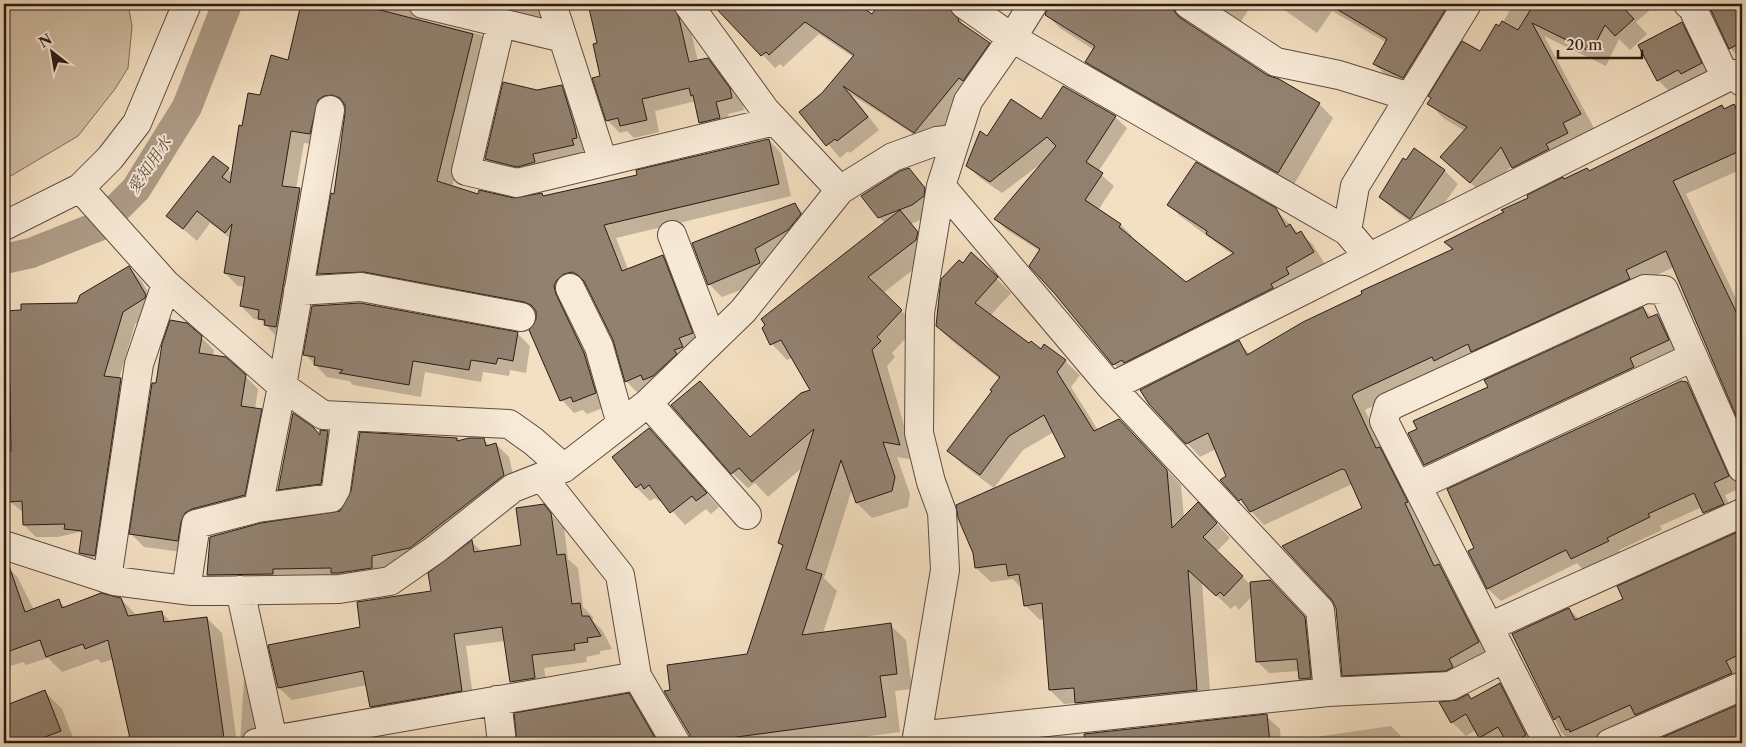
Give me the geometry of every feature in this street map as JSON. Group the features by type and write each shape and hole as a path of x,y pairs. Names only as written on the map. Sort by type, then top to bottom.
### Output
{"street":[{"path":"4,226 88,196 110,158 137,123 187,4"},
{"path":"423,4 563,38"},
{"path":"552,4 603,162"},
{"path":"688,4 775,121 840,190"},
{"path":"964,4 1012,38 1347,231 1368,256"},
{"path":"1033,4 968,101 941,186 920,313 919,433 931,482 942,512 945,570 916,740 1328,692 1450,686 1505,658"},
{"path":"1188,4 1276,62 1339,75 1410,97"},
{"path":"1347,231 1355,186 1467,4"},
{"path":"1111,387 1368,256 1734,80 1688,4"},
{"path":"501,23 466,171 517,183 775,121"},
{"path":"258,508 282,386 330,110"},
{"path":"4,545 107,579 186,590 339,589 390,581 436,549 513,488 553,473 648,403 742,311 840,190 894,157 937,141 955,139"},
{"path":"941,186 1111,387 1320,610 1328,692"},
{"path":"88,196 128,244 166,284 282,386 323,415 509,424 533,441 620,575 637,676 676,743"},
{"path":"672,236 712,340"},
{"path":"107,579 139,364 166,284"},
{"path":"298,291 361,287 521,317"},
{"path":"570,288 599,347 621,424"},
{"path":"1548,743 1384,421 1388,407 1645,289 1664,290 1742,468"},
{"path":"1417,486 1693,356"},
{"path":"648,403 747,515"},
{"path":"186,590 196,524 258,508 331,498 336,489 346,416"},
{"path":"1489,627 1742,513"},
{"path":"240,590 265,742 637,676"},
{"path":"1610,743 1742,686"},
{"path":"497,700 502,743"}],"shaded area":[{"path":"4,4 128,4 132,26 128,68 115,89 78,136 4,180"}],"building":[{"path":"301,4 357,4 473,34 437,181 478,194 479,190 514,198 542,193 543,196 637,175 636,170 769,139 779,184 604,225 622,271 663,255 693,333 679,338 683,347 674,350 677,354 653,376 643,380 641,375 625,382 613,340 584,281 572,272 564,274 557,280 554,286 556,294 584,353 596,393 573,402 571,397 560,401 529,330 536,319 536,311 531,305 524,302 364,272 317,274 331,193 334,194 345,113 345,105 340,98 332,95 324,96 318,100 310,134 291,131 282,186 300,188 276,327 264,325 265,320 258,319 259,310 240,306 245,277 224,273 232,224 225,233 197,211 183,229 166,216 213,156 229,168 222,177 230,183 239,125 242,126 248,93 260,95 271,55 288,60"},
{"path":"588,4 673,4 679,18 689,62 708,58 730,88 732,98 716,102 720,118 699,123 693,95 691,96 689,88 642,99 647,120 620,126 618,118 606,121 592,78 600,76 593,44 597,43"},
{"path":"712,4 858,4 872,14 879,4 945,4 958,21 990,43 963,81 959,78 914,133 843,86 868,117 837,141 835,139 826,146 799,112 822,93 854,55 805,22 769,55 766,52 761,56"},
{"path":"1049,4 1172,4 1174,11 1179,17 1267,75 1279,79 1320,103 1278,173 1085,62 1095,46 1045,15"},
{"path":"1328,4 1449,4 1403,78 1373,64 1387,39"},
{"path":"1534,4 1620,4 1634,19 1615,36 1605,25 1591,52 1532,23 1581,114 1563,123 1568,133 1546,144 1549,149 1512,168 1501,147 1470,183 1440,157 1467,127 1427,104 1431,98 1428,96 1462,41 1480,51 1496,24 1499,26 1502,21 1518,30"},
{"path":"1718,4 1742,4 1742,42 1729,49 1710,8"},
{"path":"1682,22 1702,63 1681,74 1678,70 1657,81 1638,45"},
{"path":"503,82 537,90 562,85 577,138 572,139 574,145 533,154 535,162 517,167 485,159"},
{"path":"1063,86 1116,116 1086,162 1103,173 1085,200 1121,224 1119,227 1186,282 1234,253 1206,234 1207,231 1167,205 1196,162 1276,208 1286,227 1290,224 1296,234 1301,231 1314,252 1286,268 1289,274 1271,284 1273,288 1124,363 1122,360 1113,365 1055,294 1029,266 1040,249 994,219 1056,146 1047,137 990,182 966,166 980,131 987,136 1011,99 1041,119"},
{"path":"1734,104 1742,121 1742,150 1673,181 1742,324 1742,430 1666,251 1626,270 1630,279 1471,352 1468,344 1434,361 1432,357 1355,393 1352,396 1376,448 1380,447 1408,502 1405,503 1434,566 1439,564 1479,642 1449,659 1453,667 1446,671 1342,676 1336,608 1332,600 1282,546 1362,508 1345,470 1342,469 1250,512 1241,499 1239,501 1220,480 1226,476 1208,433 1186,444 1149,404 1140,390 1239,340 1247,355 1303,322 1362,294 1361,291 1453,249 1444,242 1504,212 1501,210 1528,198 1527,195 1563,177 1564,179 1587,168 1589,171 1722,105 1724,109"},
{"path":"1414,148 1445,170 1410,219 1379,197 1403,158 1406,160"},
{"path":"909,168 925,188 924,196 912,205 878,218 861,196 900,171"},
{"path":"795,203 801,214 788,230 755,249 760,263 708,285 692,243"},
{"path":"900,210 918,232 916,240 868,277 902,310 877,337 881,341 872,350 900,445 883,442 895,477 892,491 856,503 841,460 806,569 822,574 802,635 891,623 897,674 880,676 886,717 692,743 690,735 664,691 670,690 667,665 747,654 783,545 778,543 814,429 752,482 739,468 731,474 671,405 700,381 750,437 801,393 810,390 781,340 770,345 762,328 765,325 761,319"},
{"path":"971,252 998,277 975,303 1029,343 1031,341 1041,349 1044,344 1066,360 1057,372 1094,431 1119,419 1167,470 1172,528 1198,502 1217,523 1203,537 1243,576 1224,596 1220,592 1216,596 1188,570 1197,690 1075,703 1074,688 1049,690 1042,603 1024,606 1019,574 1008,576 1006,564 975,568 973,553 958,518 956,505 1065,457 1044,415 1009,436 980,475 947,451 992,391 990,390 1000,377 936,326 941,279 959,260 963,263"},
{"path":"129,266 146,295 145,298 123,312 104,376 121,378 95,556 79,553 82,531 64,529 65,524 23,525 22,501 8,502 6,451 11,451 10,390 8,344 4,344 4,311 21,310 21,304 77,303 80,295"},
{"path":"360,303 518,332 513,361 498,358 496,364 471,360 469,370 413,361 409,385 339,373 343,370 314,365 315,357 303,355 312,306"},
{"path":"1643,307 1648,318 1657,314 1669,340 1630,358 1634,367 1424,465 1408,433 1417,429 1413,421 1488,387 1484,380"},
{"path":"170,320 187,323 202,336 199,353 226,357 246,375 241,406 262,409 245,495 192,509 185,513 181,522 178,541 129,534 152,383 156,383 162,344"},
{"path":"1681,381 1687,382 1729,476 1714,483 1724,504 1703,513 1694,493 1648,514 1650,517 1607,538 1609,541 1571,559 1566,550 1487,589 1468,551 1474,548 1447,489"},
{"path":"293,413 313,427 320,435 320,430 328,431 321,484 278,490"},
{"path":"649,428 707,493 696,501 692,496 670,513 649,485 644,489 641,484 636,488 612,457"},
{"path":"360,432 457,438 457,441 469,438 484,438 486,446 496,443 504,475 410,548 372,556 372,568 338,573 331,573 331,568 273,569 273,574 207,575 210,537 261,523 340,511 351,491"},
{"path":"544,504 551,513 557,555 565,554 572,604 580,603 582,616 589,616 601,636 587,638 588,642 574,644 575,650 532,655 535,678 510,682 502,627 454,634 462,691 370,707 363,671 278,688 268,645 360,627 357,602 431,591 428,573 472,540 474,552 521,545 516,508"},
{"path":"1742,530 1742,653 1726,661 1732,673 1635,715 1630,705 1570,732 1569,729 1566,730 1559,716 1554,720 1512,634 1569,608 1575,620 1623,599 1617,586"},
{"path":"4,561 8,563 25,612 59,599 62,608 101,593 121,598 128,616 162,611 164,622 207,617 224,738 197,743 131,743 108,640 85,649 83,644 46,657 40,640 4,653"},
{"path":"1270,580 1305,617 1311,678 1299,679 1297,659 1256,662 1250,582"},
{"path":"1500,683 1526,735 1512,743 1507,743 1498,727 1479,738 1466,714 1451,723 1439,702 1457,700 1468,694 1471,699"},
{"path":"45,690 61,731 29,743 4,743 4,706"},
{"path":"629,693 658,743 517,743 514,713"},
{"path":"1742,703 1742,743 1649,743"},
{"path":"1267,714 1270,743 1085,743 1084,734"}],"waterway":[{"name":"愛知用水","path":"4,259 31,253 99,226 136,189 187,107 227,4"}]}
